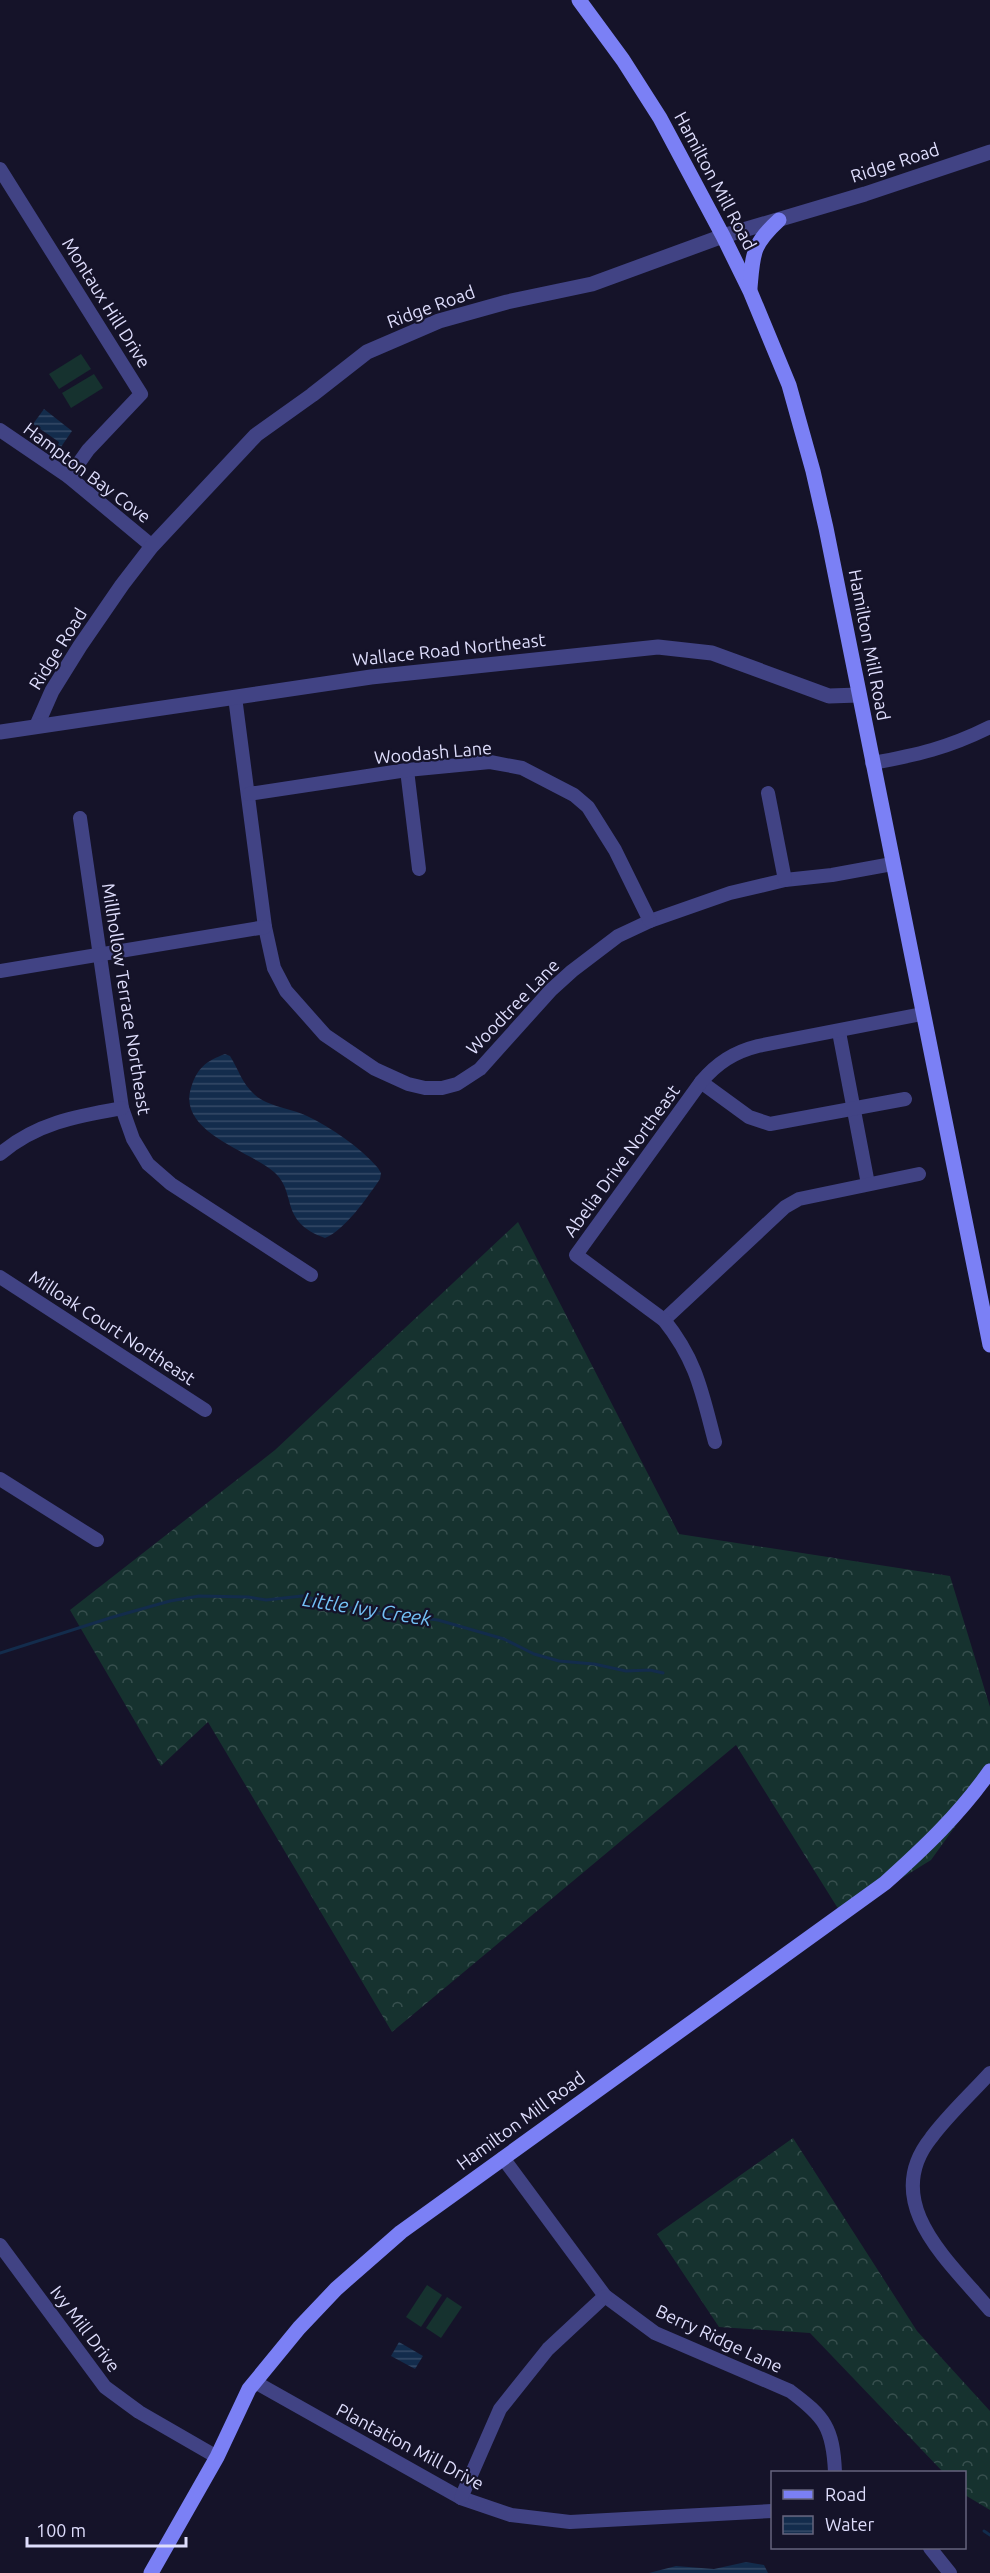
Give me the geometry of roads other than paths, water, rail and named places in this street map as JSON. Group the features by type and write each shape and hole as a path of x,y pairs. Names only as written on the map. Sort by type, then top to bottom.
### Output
{"main road":[{"name":"Hamilton Mill Road","path":"579,0 623,60 660,118 723,236 779,357 796,407 824,516 990,1345"},
{"path":"750,291 754,251 764,235 779,220"},
{"name":"Hamilton Mill Road","path":"151,2573 216,2457 249,2389 299,2328 336,2289 401,2232 885,1883 940,1834 971,1798 990,1771"}],"street":[{"name":"Ridge Road","path":"38,725 52,691 80,646 122,585 153,546 256,435 367,352 439,321 507,302 592,284 723,236 866,194 990,152"},
{"name":"Montaux Hill Drive","path":"0,169 141,394 88,450 69,477"},
{"name":"Hampton Bay Cove","path":"0,430 69,477 153,546"},
{"name":"Wallace Road Northeast","path":"0,732 371,677 658,647 712,652 829,696 859,695"},
{"name":"Woodtree Lane","path":"235,697 265,927 274,968 285,991 325,1035 375,1068 408,1084 424,1088 442,1088 457,1083 480,1069 551,990 618,936 651,921 730,893 785,880 832,875 892,864"},
{"path":"872,763 938,750 990,727"},
{"name":"Woodash Lane","path":"249,794 407,770 490,762 522,768 574,795 588,807 599,823 651,921"},
{"path":"407,770 419,868"},
{"path":"768,793 785,880"},
{"name":"Millhollow Terrace Northeast","path":"80,818 122,1108 133,1139 148,1164 171,1184 311,1275"},
{"path":"0,971 265,927"},
{"name":"Abelia Drive Northeast","path":"715,1442 693,1364 664,1320 576,1255 712,1069 741,1051 922,1014"},
{"path":"839,1032 868,1184"},
{"path":"701,1082 759,1123 770,1124 905,1099"},
{"path":"0,1154 12,1143 39,1128 68,1118 122,1108"},
{"path":"664,1320 785,1207 799,1199 816,1194 919,1174"},
{"name":"Milloak Court Northeast","path":"0,1277 205,1410"},
{"path":"0,1479 98,1540"},
{"path":"990,2073 930,2138 917,2159 911,2191 915,2210 925,2230 990,2310"},
{"name":"Berry Ridge Lane","path":"503,2158 605,2296 655,2333 790,2391 808,2404 826,2423 834,2448 835,2471"},
{"name":"Ivy Mill Drive","path":"0,2245 105,2387 138,2412 216,2457"},
{"path":"461,2498 500,2409 548,2349 605,2296"},
{"name":"Plantation Mill Drive","path":"255,2382 461,2498 511,2515 570,2522 771,2511"},
{"path":"932,2549 950,2573"}],"water":[{"path":"44,409 72,431 61,447 58,445 59,442 33,424"},
{"path":"225,1054 230,1056 243,1081 255,1095 326,1126 363,1153 381,1173 380,1179 362,1204 333,1234 325,1238 310,1231 295,1215 281,1180 274,1172 218,1139 195,1117 190,1103 191,1088 196,1075 207,1063"},
{"path":"399,2342 423,2356 415,2369 391,2356"},
{"path":"746,2562 764,2565 768,2573 649,2573 676,2566 714,2569"}],"waterway":[{"name":"Little Ivy Creek","path":"0,1653 170,1601 199,1596 248,1597 266,1600 302,1596 368,1612 438,1620 504,1639 534,1654 559,1661 594,1664 626,1671 650,1670 663,1673"},
{"path":"984,2531 990,2535"}]}
